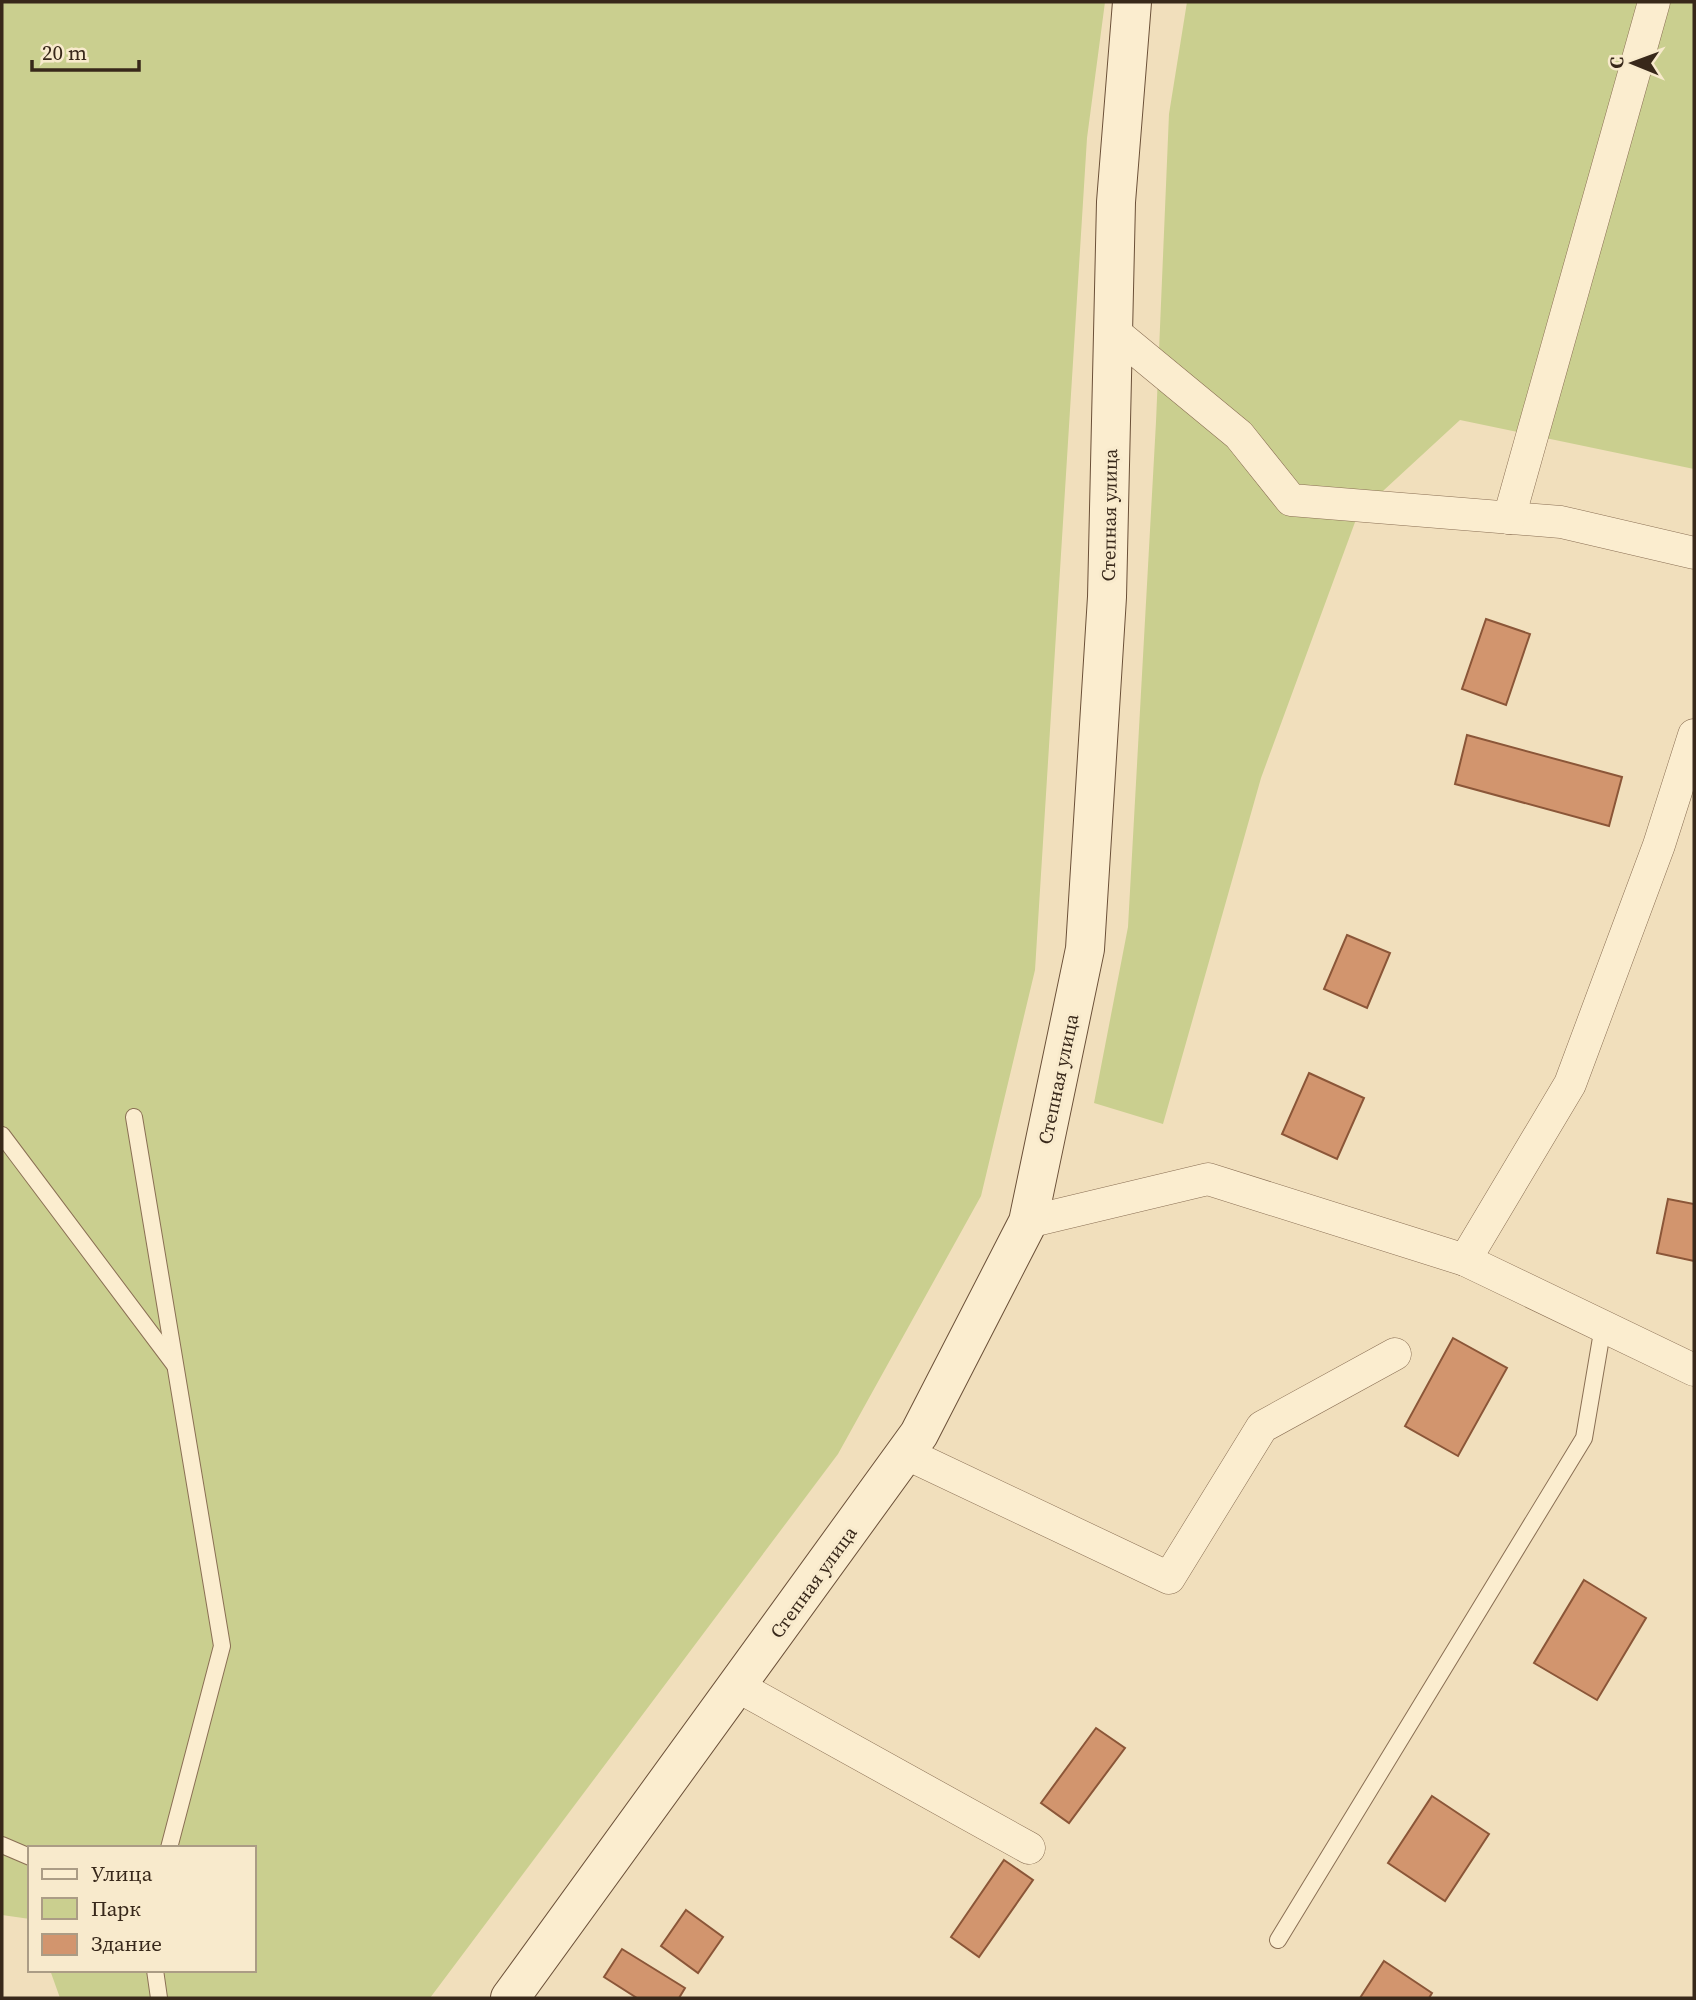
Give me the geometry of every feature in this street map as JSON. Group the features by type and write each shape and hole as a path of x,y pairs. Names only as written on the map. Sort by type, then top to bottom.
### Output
{"street":[{"name":"Степная улица","path":"510,1998 919,1434 1028,1222 1086,949 1107,597 1116,202 1132,2"},
{"path":"1509,518 1654,2"},
{"path":"1113,331 1239,435 1291,500 1560,522 1694,553"},
{"path":"1465,1260 1570,1084 1659,845 1694,735"},
{"path":"1028,1222 1208,1179 1465,1260 1694,1370"},
{"path":"905,1453 1169,1578 1262,1427 1395,1354"},
{"path":"737,1686 1029,1848"}],"lane":[{"path":"134,1117 222,1646 170,1846"},
{"path":"2,1135 175,1366"},
{"path":"1278,1940 1584,1438 1603,1326"},
{"path":"2,1845 28,1856"},
{"path":"155,1972 159,1998"}],"green space":[{"path":"2,2 1105,2 1087,138 1035,970 981,1196 838,1454 430,1998 60,1998 51,1972 256,1972 256,1846 28,1846 28,1919 2,1915"},
{"path":"1187,2 1694,2 1694,469 1460,420 1358,514 1261,778 1163,1124 1094,1103 1128,927 1156,422 1169,114"}],"building":[{"path":"1486,619 1530,634 1506,705 1462,689"},
{"path":"1467,735 1622,777 1609,826 1455,784"},
{"path":"1347,935 1390,953 1367,1008 1324,989"},
{"path":"1309,1073 1364,1098 1337,1159 1282,1134"},
{"path":"1668,1199 1694,1204 1694,1261 1657,1253"},
{"path":"1453,1338 1507,1368 1458,1456 1405,1426"},
{"path":"1584,1580 1646,1618 1597,1700 1534,1663"},
{"path":"1096,1728 1125,1748 1069,1823 1041,1803"},
{"path":"1432,1796 1489,1834 1445,1901 1388,1863"},
{"path":"1004,1860 1033,1880 979,1957 951,1937"},
{"path":"686,1910 723,1937 698,1973 661,1946"},
{"path":"622,1949 685,1988 679,1998 637,1998 604,1977"},
{"path":"1384,1961 1432,1993 1429,1998 1360,1998"}]}
